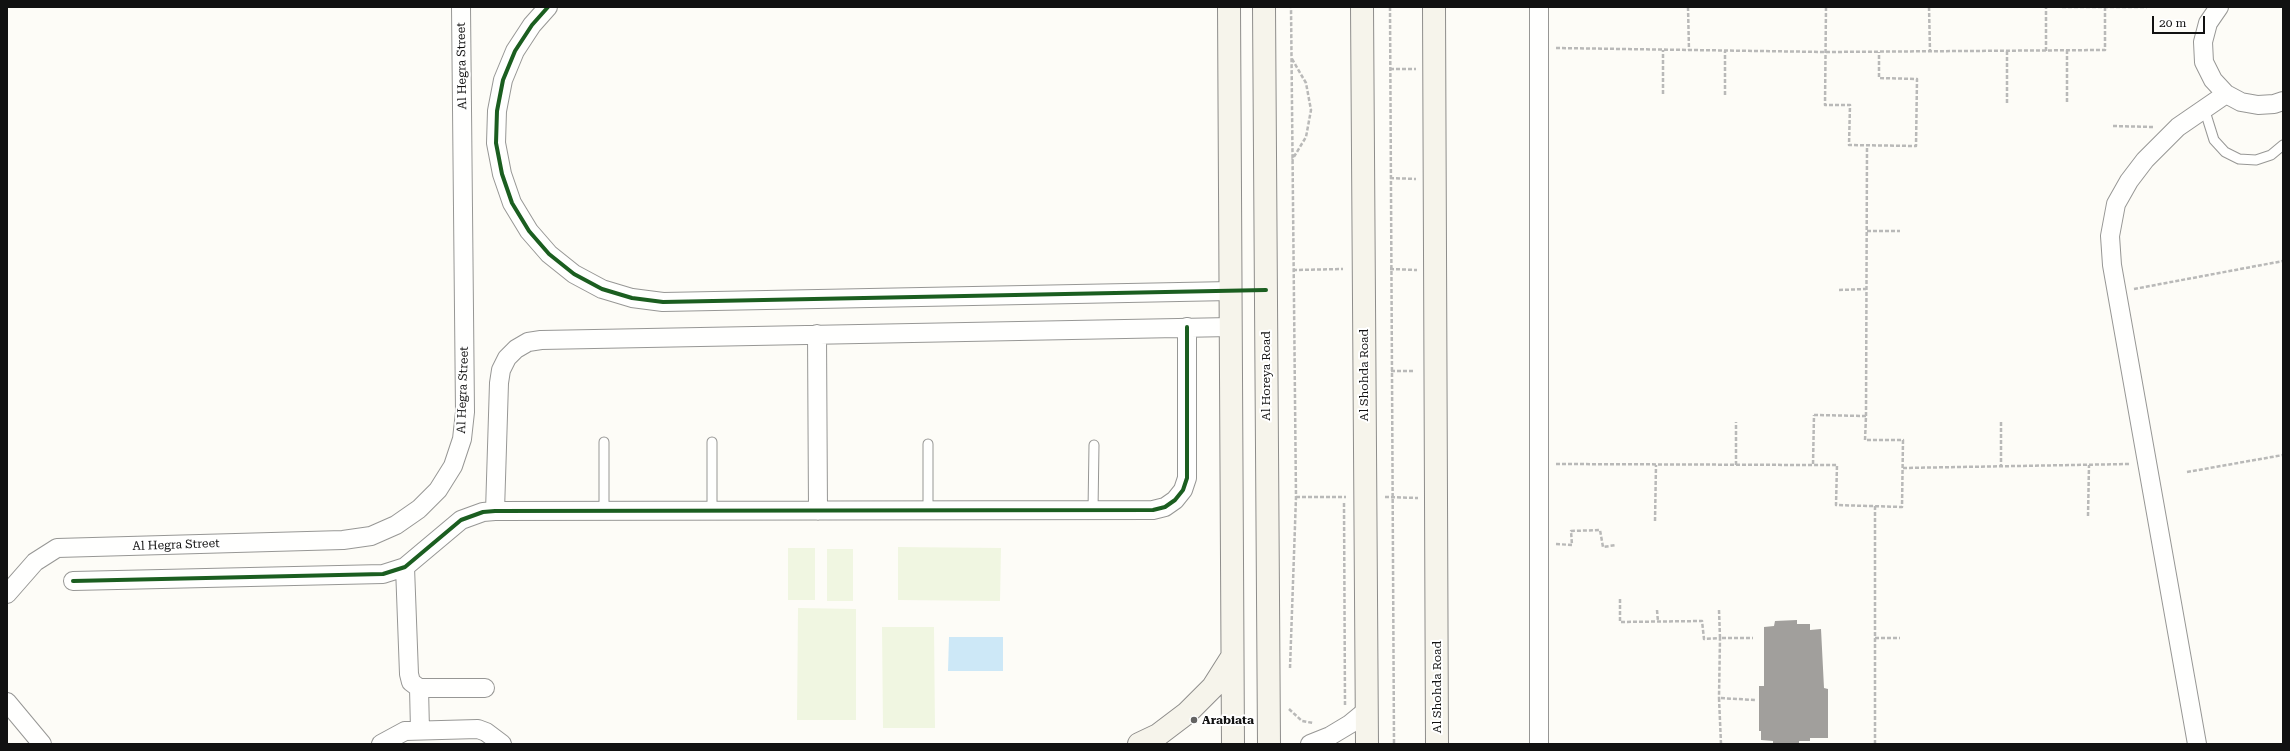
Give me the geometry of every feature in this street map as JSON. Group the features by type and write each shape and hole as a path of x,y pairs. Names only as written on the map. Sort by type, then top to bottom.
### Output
{"street":[{"name":"Al Hegra Street","path":"7,594 35,562 57,548 343,540 370,536 396,525 419,510 438,490 453,466 462,439 465,412 461,7"},
{"path":"548,7 532,25 515,51 503,80 497,111 496,135 502,174 512,203 534,236 549,254 574,274 602,289 632,298 663,302 1266,290"},
{"path":"1229,7 1233,744"},
{"name":"Al Horeya Road","path":"1264,7 1269,744"},
{"name":"Al Shohda Road","path":"1362,7 1367,744"},
{"name":"Al Shohda Road","path":"1434,7 1437,744"},
{"path":"1539,7 1539,744"},
{"path":"2219,7 2208,23 2203,42 2204,62 2213,80 2226,94 2241,102 2258,105 2274,104 2283,101"},
{"path":"1230,38 1264,37"},
{"path":"2197,744 2117,292 2110,236 2116,204 2129,181 2145,160 2178,127 2226,94"},
{"path":"73,581 383,574 405,567 461,520 483,512 495,511 712,512 1153,510 1165,507 1176,500 1183,490 1187,478 1187,327"},
{"path":"495,511 499,383 501,370 507,358 516,349 528,342 541,340 817,334 1231,327"},
{"path":"817,334 818,511"},
{"path":"405,567 408,674 411,682 419,688 485,688"},
{"path":"1139,744 1158,735 1188,713 1213,687 1232,657"},
{"path":"419,688 420,730"},
{"path":"7,702 21,722 42,744"},
{"path":"1310,744 1336,732 1367,710"},
{"path":"382,744 405,731 478,729 486,732 502,744"}],"lane":[{"path":"2204,108 2214,140 2225,152 2239,159 2256,160 2271,155 2283,145"},
{"path":"604,442 604,512"},
{"path":"712,442 712,512"},
{"path":"928,444 928,511"},
{"path":"1094,445 1094,510"}],"path":[{"path":"1289,672 1296,497 1294,270 1291,161 1291,7"},
{"path":"1390,7 1390,269 1394,744"},
{"path":"1688,7 1689,50"},
{"path":"1826,7 1825,105 1850,105 1849,145 1916,146 1917,79 1879,78 1879,52"},
{"path":"1929,7 1930,51"},
{"path":"2046,7 2046,51"},
{"path":"2062,7 2147,7"},
{"path":"1539,48 1826,52 2104,50 2105,7"},
{"path":"1663,50 1663,94"},
{"path":"1724,95 1725,50"},
{"path":"2067,50 2067,104"},
{"path":"2007,51 2007,103"},
{"path":"1291,161 1306,137 1311,110 1306,83 1292,59"},
{"path":"1390,69 1420,69"},
{"path":"2114,126 2178,127"},
{"path":"1539,464 1837,465 1836,505 1902,506 1903,440 1866,440 1867,146"},
{"path":"1390,178 1421,180"},
{"path":"1867,231 1900,231"},
{"path":"1342,261 1343,277"},
{"path":"2117,292 2283,261"},
{"path":"1294,270 1343,269"},
{"path":"1390,269 1421,271"},
{"path":"1839,290 1866,289"},
{"path":"1391,371 1422,372"},
{"path":"1813,465 1814,415 1866,416"},
{"path":"1736,422 1736,465"},
{"path":"2001,422 2001,466"},
{"path":"2187,472 2283,455"},
{"path":"1903,468 2148,463"},
{"path":"2088,464 2088,516"},
{"path":"1655,521 1656,465"},
{"path":"1341,710 1345,706 1344,490"},
{"path":"1875,506 1875,744"},
{"path":"1553,539 1555,544 1572,545 1571,531 1600,530 1604,547 1616,545"},
{"path":"1620,599 1620,622 1702,621 1704,639 1753,638"},
{"path":"1657,610 1658,622"},
{"path":"1719,610 1719,698 1721,744"},
{"path":"1875,638 1900,638"},
{"path":"1719,698 1755,700"},
{"path":"1288,703 1289,710 1302,721 1318,724"}],"green space":[{"path":"898,547 1001,548 1000,601 898,600"},
{"path":"788,548 815,548 815,600 788,600"},
{"path":"827,549 853,549 853,601 827,601"},
{"path":"798,608 856,609 856,720 797,720"},
{"path":"882,627 934,627 935,728 883,728"}],"water":[{"path":"949,637 1003,637 1003,671 948,671"}],"building":[{"path":"1797,620 1797,624 1810,624 1810,630 1821,629 1824,688 1828,689 1828,738 1810,738 1810,741 1799,741 1799,744 1773,744 1773,741 1761,740 1761,731 1759,731 1759,686 1764,686 1764,627 1774,626 1775,621"}],"cycle path":[{"path":"548,7 532,25 515,51 503,80 497,111 496,143 502,174 512,203 529,231 549,254 574,274 602,289 632,298 663,302 1266,290"},
{"path":"73,581 383,574 405,567 461,520 483,512 495,511 1153,510 1165,507 1175,500 1183,490 1187,478 1187,327"}],"place":[{"name":"Arabiata","path":"1194,720"}]}
